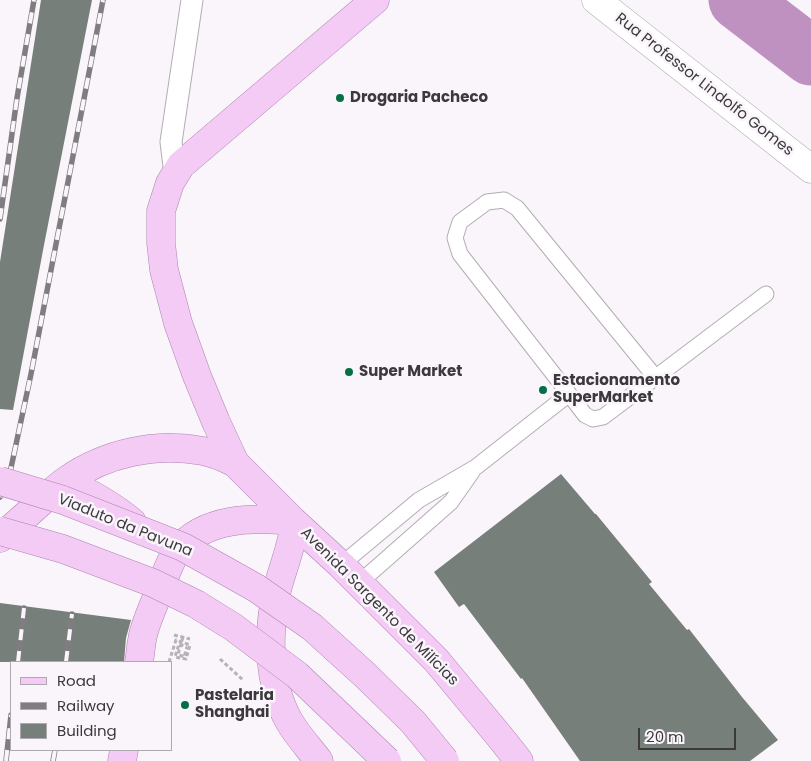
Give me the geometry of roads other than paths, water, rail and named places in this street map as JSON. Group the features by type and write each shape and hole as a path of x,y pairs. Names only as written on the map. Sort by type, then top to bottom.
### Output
{"main road":[{"path":"175,174 194,154 375,0"},
{"name":"Avenida Sargento de Milícias","path":"175,174 161,211 161,243 164,270 174,310 196,376 235,463 436,660 518,761"},
{"name":"Avenida Sargento de Milícias","path":"0,538 66,480 114,457 143,449 175,448 204,451 235,463"},
{"path":"66,480 124,516 146,536 169,564"},
{"name":"Viaduto da Pavuna","path":"0,481 63,500 183,547 256,588 312,627 365,675 413,722 445,761"},
{"path":"139,661 144,630 169,564 185,542 207,528 222,524 244,520 270,519 294,522"},
{"name":"Avenida Sargento de Milícias","path":"294,522 291,545 274,603 270,650 273,672 282,707 289,722 319,761"},
{"path":"0,531 63,549 153,583 196,604 233,627 297,675 387,761"}],"street":[{"path":"175,174 171,142 192,0"},
{"name":"Rua Professor Lindolfo Gomes","path":"596,0 811,169"}],"lane":[{"path":"656,378 517,208 504,200 487,202 460,222 455,238 460,254 569,394 586,415 592,419 604,417 656,378 766,294"},
{"path":"349,574 420,500 476,467 569,394"},
{"path":"349,574 451,502 476,467"}],"waterway":[{"path":"738,0 811,56"}],"railway":[{"path":"0,219 17,98 34,0"},
{"path":"0,497 8,482 31,374 103,0"},
{"path":"18,661 24,608"},
{"path":"66,661 72,614"},
{"path":"6,761 10,724"},
{"path":"53,761 55,751"}],"place":[{"name":"Drogaria Pacheco","path":"340,98"},
{"name":"Super Market","path":"349,372"},
{"name":"Estacionamento SuperMarket","path":"543,390"},
{"name":"Pastelaria Shanghai","path":"185,705"}]}
